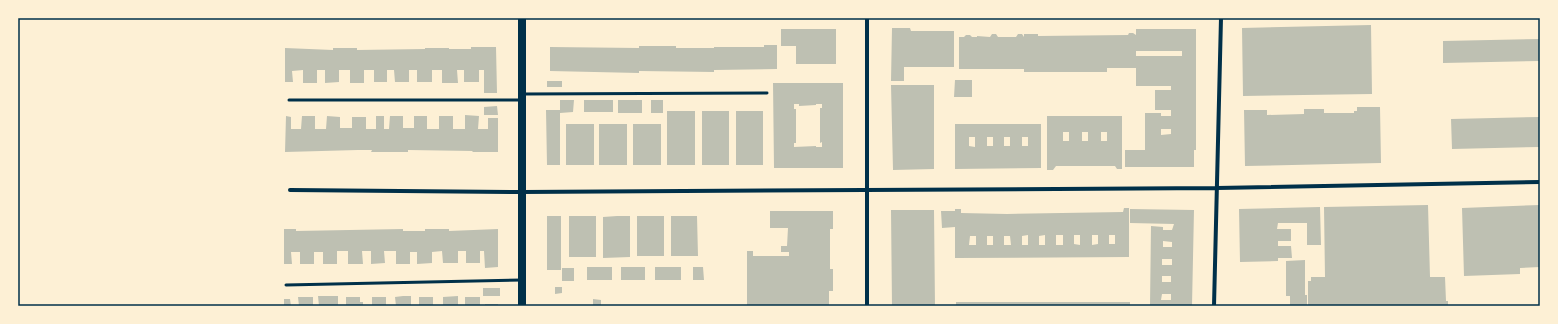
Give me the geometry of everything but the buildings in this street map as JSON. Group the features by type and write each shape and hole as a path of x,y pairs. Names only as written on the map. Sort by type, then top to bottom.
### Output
{"main road":[{"path":"522,18 522,306"}],"street":[{"path":"867,18 867,306"},
{"path":"1214,306 1221,18"},
{"path":"290,190 522,192 1217,188 1540,182"}],"lane":[{"path":"289,100 767,93"},
{"path":"286,285 522,280"}]}
